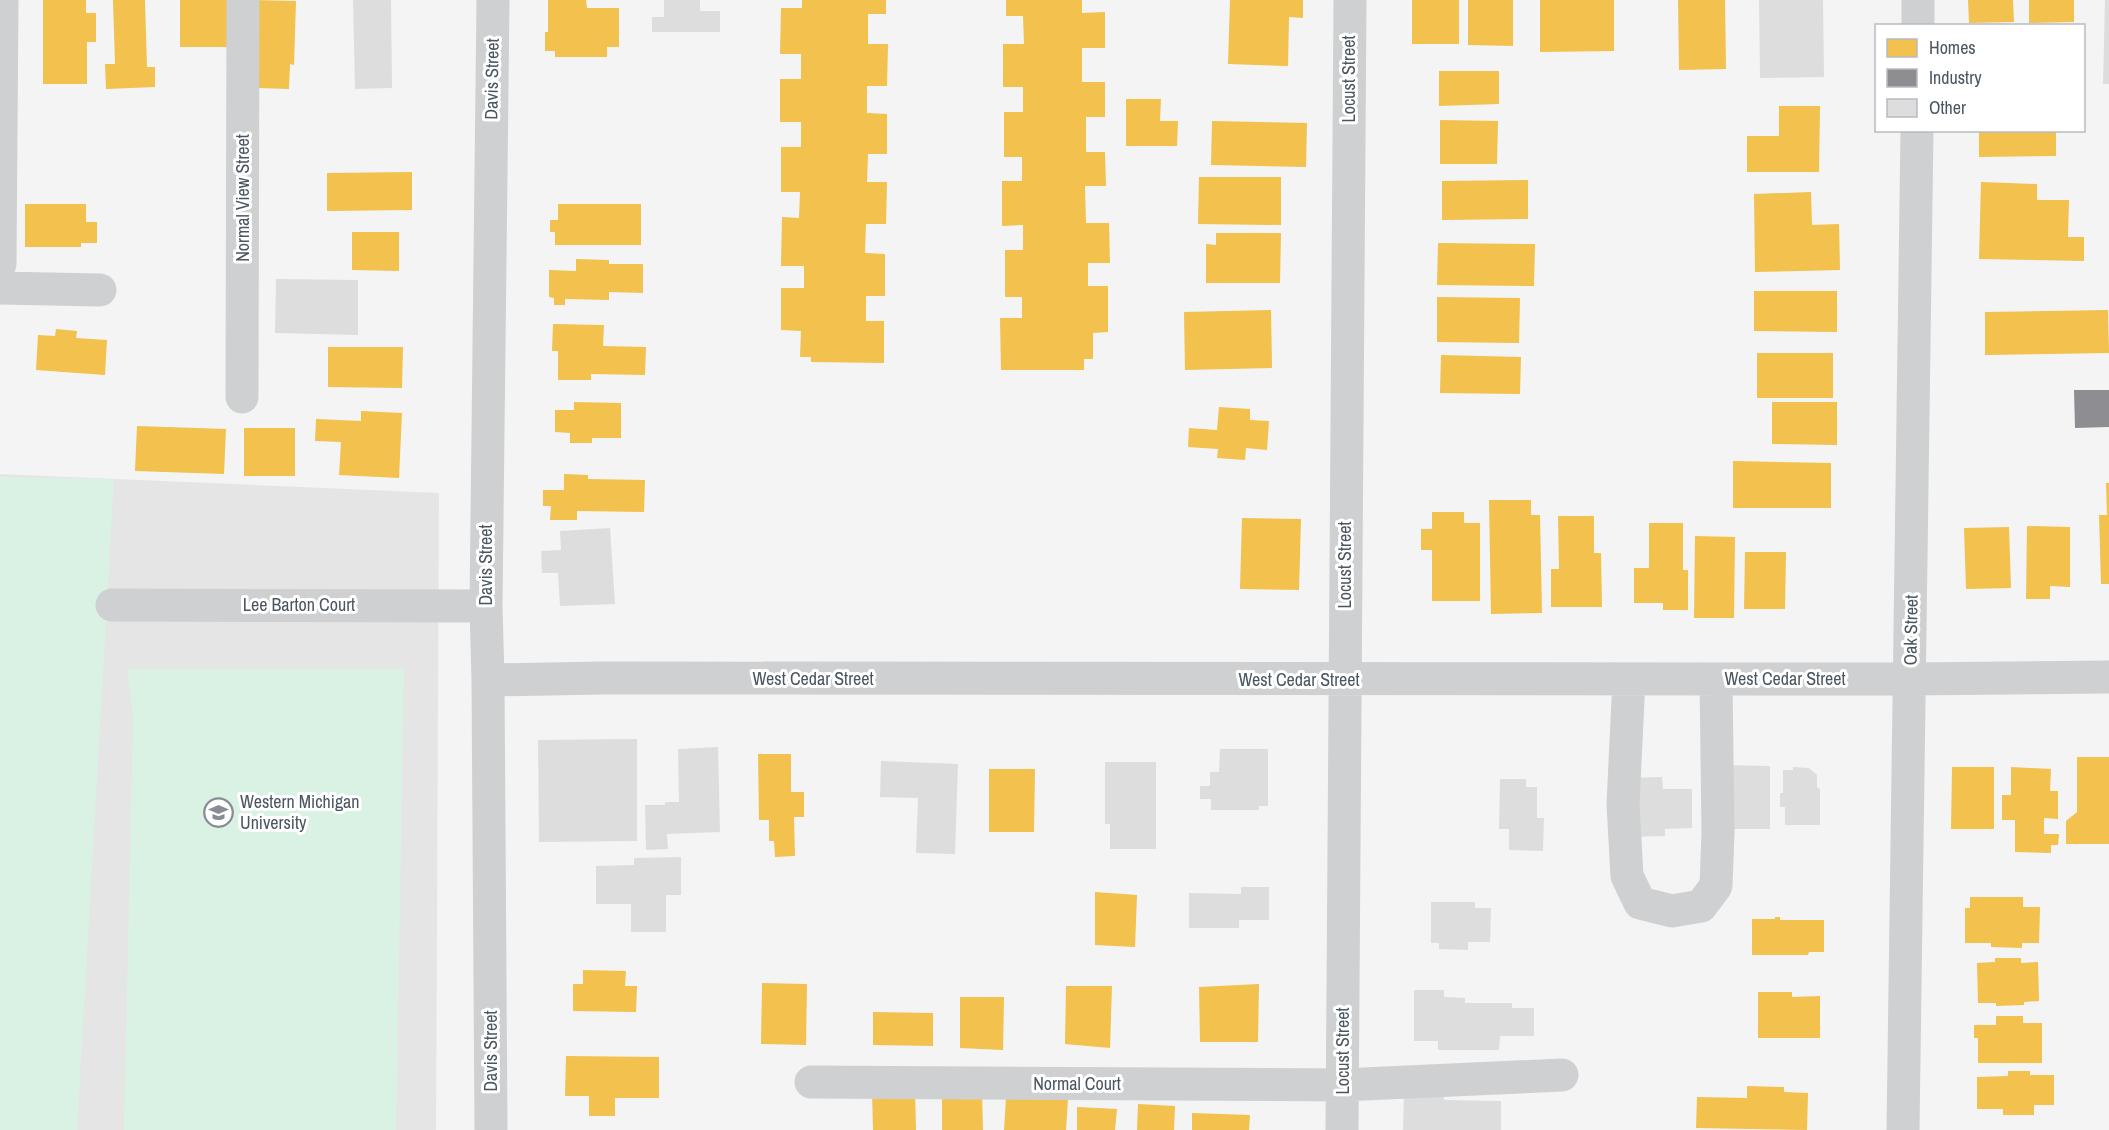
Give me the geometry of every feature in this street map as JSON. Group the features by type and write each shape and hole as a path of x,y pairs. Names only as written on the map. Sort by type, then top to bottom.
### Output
{"street":[{"path":"0,264 2,0"},
{"name":"Normal View Street","path":"242,396 243,0"},
{"name":"Davis Street","path":"491,1130 486,606 493,0"},
{"name":"Locust Street","path":"1342,1130 1350,0"},
{"path":"1918,0 1918,24"},
{"name":"Oak Street","path":"1903,1130 1917,132"},
{"path":"0,288 100,290"},
{"name":"Lee Barton Court","path":"112,605 486,606"},
{"name":"West Cedar Street","path":"488,680 2109,677"},
{"path":"1629,679 1623,804 1627,876 1640,903 1672,911 1701,906 1716,886 1718,833 1716,679"},
{"name":"Normal Court","path":"811,1082 1342,1085 1562,1075"}],"shaded area":[{"name":"Western Michigan University","path":"0,474 439,493 436,1130 0,1130"}],"green space":[{"path":"0,477 114,479 77,1130 0,1130"},
{"path":"127,669 404,669 396,1130 124,1130 133,716"}],"building: Homes":[{"path":"43,0 86,0 86,13 96,13 96,42 87,42 87,84 43,84"},
{"path":"113,0 145,0 147,67 155,67 155,87 106,89 105,64 115,64"},
{"path":"180,0 231,0 230,47 180,47"},
{"path":"251,0 296,1 294,65 290,64 289,89 257,88"},
{"path":"548,0 586,0 587,8 619,8 619,47 607,47 607,57 555,57 555,51 545,51 545,32 548,32"},
{"path":"802,0 886,0 886,14 868,14 868,44 888,44 887,86 867,86 867,113 887,114 887,154 868,154 867,182 887,182 886,224 866,224 865,253 885,254 885,296 866,296 866,321 884,321 884,363 811,362 811,357 800,357 801,331 781,330 781,288 804,288 804,266 781,266 782,217 799,218 800,192 781,192 781,147 801,147 801,122 780,122 780,79 801,79 801,54 780,54 781,8 802,8"},
{"path":"1006,0 1082,0 1082,13 1105,12 1105,48 1082,48 1082,82 1105,82 1105,117 1086,117 1086,152 1105,152 1106,186 1085,186 1086,223 1109,223 1110,263 1088,263 1088,286 1108,286 1108,332 1093,333 1093,359 1084,359 1084,370 1001,370 1000,318 1022,318 1022,297 1005,297 1005,250 1023,250 1023,225 1002,226 1002,181 1022,181 1022,157 1004,157 1004,112 1023,112 1023,87 1003,87 1003,44 1024,44 1023,16 1006,16"},
{"path":"1230,0 1303,0 1303,18 1289,17 1288,66 1228,64"},
{"path":"1412,0 1459,0 1459,44 1412,44"},
{"path":"1468,0 1513,0 1513,46 1468,45"},
{"path":"1540,0 1614,0 1614,51 1540,52"},
{"path":"1678,0 1725,0 1726,69 1679,70"},
{"path":"1968,0 2013,0 2014,22 1969,23"},
{"path":"2029,0 2074,0 2074,22 2029,23"},
{"path":"1439,71 1499,71 1499,104 1439,106"},
{"path":"1126,99 1161,99 1160,121 1178,121 1177,146 1126,146"},
{"path":"1779,106 1820,106 1819,172 1747,172 1747,136 1779,136"},
{"path":"1440,120 1498,121 1497,164 1440,164"},
{"path":"1212,121 1307,123 1306,167 1211,165"},
{"path":"1979,132 2056,132 2056,156 1979,157"},
{"path":"412,172 412,210 327,211 327,173"},
{"path":"1199,177 1281,177 1281,225 1198,224"},
{"path":"1528,180 1528,219 1442,220 1442,181"},
{"path":"1981,182 2037,184 2037,200 2069,200 2068,237 2084,237 2084,261 1979,259"},
{"path":"1811,192 1812,225 1839,224 1840,270 1755,272 1754,194"},
{"path":"25,204 86,204 86,222 97,222 97,243 81,243 81,247 25,247"},
{"path":"558,204 641,204 641,245 555,245 555,232 550,232 550,220 558,220"},
{"path":"352,232 399,232 399,271 352,270"},
{"path":"1216,233 1281,233 1280,283 1206,283 1206,244 1216,245"},
{"path":"1438,243 1535,244 1534,286 1437,285"},
{"path":"576,259 609,260 609,264 643,264 643,293 609,292 609,300 565,299 565,305 554,305 554,298 549,297 549,270 576,271"},
{"path":"1754,291 1837,291 1837,332 1754,331"},
{"path":"1437,297 1520,298 1519,343 1437,342"},
{"path":"1271,310 1272,368 1185,370 1184,312"},
{"path":"2108,310 2109,353 1985,355 1985,312"},
{"path":"553,324 604,325 603,346 646,347 645,375 591,374 591,380 558,380 558,351 552,351"},
{"path":"56,329 77,331 76,338 107,340 105,375 36,370 38,335 55,336"},
{"path":"328,347 403,347 402,388 328,387"},
{"path":"1757,353 1833,353 1833,398 1757,398"},
{"path":"1441,355 1521,357 1520,394 1440,393"},
{"path":"574,402 621,403 621,438 592,438 592,443 570,443 570,433 555,432 555,410 574,410"},
{"path":"1772,402 1837,402 1837,445 1772,444"},
{"path":"1219,407 1250,409 1250,420 1269,421 1267,450 1246,448 1245,460 1217,458 1218,449 1188,447 1189,428 1217,430"},
{"path":"361,411 402,413 399,478 339,475 341,442 315,441 316,419 361,421"},
{"path":"137,426 226,429 224,474 135,471"},
{"path":"244,428 295,428 295,476 244,476"},
{"path":"1733,461 1831,463 1831,508 1733,508"},
{"path":"564,474 588,475 588,479 645,480 644,512 577,511 577,520 550,520 551,506 543,506 543,490 564,490"},
{"path":"2106,483 2109,483 2109,584 2101,584 2099,515 2107,515"},
{"path":"1489,500 1531,500 1531,515 1540,515 1542,613 1491,614"},
{"path":"1432,512 1464,512 1464,523 1480,523 1480,601 1432,601 1432,550 1421,550 1421,529 1432,529"},
{"path":"1558,516 1594,516 1594,553 1601,553 1602,607 1551,607 1551,569 1559,569"},
{"path":"1242,518 1301,519 1299,590 1240,589"},
{"path":"1649,523 1683,523 1683,570 1688,570 1688,610 1663,610 1663,603 1634,603 1634,568 1649,568"},
{"path":"2027,526 2070,527 2070,587 2050,586 2050,599 2026,599"},
{"path":"2009,527 2011,588 1966,589 1964,528"},
{"path":"1695,536 1735,537 1734,618 1694,618"},
{"path":"1745,552 1786,552 1785,609 1744,609"},
{"path":"758,754 791,754 791,792 804,792 804,817 794,817 795,856 775,857 774,841 769,841 769,820 759,820"},
{"path":"2077,757 2109,757 2109,844 2066,844 2066,821 2077,812"},
{"path":"1952,767 1994,767 1994,829 1951,829"},
{"path":"2011,767 2051,769 2050,791 2058,791 2058,819 2044,818 2044,834 2059,834 2058,845 2051,845 2051,853 2015,852 2015,820 2002,820 2002,795 2011,795"},
{"path":"989,769 1035,769 1034,832 989,832"},
{"path":"1095,892 1137,895 1135,947 1095,945"},
{"path":"1970,897 2023,897 2023,907 2040,907 2039,943 2022,943 2022,948 1991,947 1991,943 1965,943 1965,908 1970,908"},
{"path":"1775,917 1780,917 1780,920 1824,920 1824,952 1809,952 1808,955 1752,955 1752,919 1775,919"},
{"path":"1995,958 2021,958 2021,963 2038,962 2039,1001 2024,1002 2024,1005 1996,1006 1996,1003 1978,1003 1977,963 1995,962"},
{"path":"583,970 626,971 625,986 637,986 636,1012 573,1011 573,984 583,984"},
{"path":"762,983 807,984 806,1045 761,1044"},
{"path":"1259,984 1258,1042 1200,1042 1199,987"},
{"path":"1066,986 1112,986 1110,1048 1065,1044"},
{"path":"1758,992 1792,992 1792,997 1820,996 1820,1038 1758,1038"},
{"path":"960,997 1004,997 1003,1050 960,1048"},
{"path":"873,1012 933,1013 933,1046 873,1045"},
{"path":"1996,1016 2023,1016 2023,1023 2042,1023 2042,1063 1978,1063 1978,1038 1974,1038 1974,1025 1996,1025"},
{"path":"566,1056 659,1057 659,1098 615,1098 615,1116 589,1116 589,1096 565,1096"},
{"path":"2008,1071 2030,1071 2030,1075 2054,1075 2054,1105 2034,1105 2034,1115 2003,1115 2003,1109 1977,1109 1977,1077 2008,1076"},
{"path":"1747,1086 1784,1087 1784,1092 1808,1093 1807,1130 1696,1128 1697,1097 1747,1098"},
{"path":"872,1091 915,1091 916,1130 873,1130"},
{"path":"982,1093 983,1130 942,1130 942,1095"},
{"path":"1006,1097 1068,1099 1066,1130 1004,1130"},
{"path":"1138,1104 1175,1106 1174,1130 1137,1130"},
{"path":"1077,1107 1117,1109 1115,1130 1077,1130"},
{"path":"1192,1113 1250,1115 1249,1130 1192,1130"}],"building: Industry":[{"path":"2074,390 2109,390 2109,427 2075,428"}],"building: Other":[{"path":"353,0 391,0 392,88 355,89"},
{"path":"664,0 700,0 700,11 720,11 720,32 652,32 652,17 664,17"},
{"path":"1759,0 1823,0 1824,77 1760,78"},
{"path":"2105,0 2109,0 2109,84 2103,84"},
{"path":"276,279 358,280 358,335 275,333"},
{"path":"610,528 615,604 560,606 558,573 542,573 541,551 561,550 560,531"},
{"path":"637,739 637,841 539,842 538,740"},
{"path":"718,747 720,832 667,834 668,849 646,850 645,805 679,802 678,749"},
{"path":"1220,749 1268,749 1268,806 1259,806 1259,810 1211,810 1211,799 1200,799 1200,786 1210,786 1210,772 1219,772"},
{"path":"881,761 958,764 955,854 916,853 918,798 880,797"},
{"path":"1105,762 1156,762 1156,849 1110,849 1110,824 1105,824"},
{"path":"1720,765 1770,766 1770,829 1720,829"},
{"path":"1793,767 1809,768 1817,775 1817,787 1820,789 1820,825 1785,825 1785,807 1780,807 1780,793 1783,793 1783,770 1793,770"},
{"path":"1662,777 1663,789 1692,789 1692,828 1665,829 1665,836 1626,837 1625,778"},
{"path":"1500,779 1526,779 1526,787 1537,787 1537,818 1544,818 1543,851 1509,850 1509,829 1499,829"},
{"path":"681,857 681,895 666,895 666,932 631,932 631,904 596,904 596,866 634,865 634,858"},
{"path":"1241,887 1269,887 1269,920 1239,920 1239,928 1189,928 1189,893 1241,894"},
{"path":"1431,902 1475,902 1475,908 1491,908 1490,942 1468,942 1468,950 1439,949 1439,943 1431,943"},
{"path":"1414,990 1444,990 1444,997 1465,998 1465,1003 1512,1003 1512,1008 1534,1008 1534,1036 1500,1036 1499,1050 1438,1050 1438,1041 1414,1041"},
{"path":"1404,1093 1443,1095 1444,1100 1501,1101 1501,1130 1403,1130"}],"place":[{"name":"Western Michigan University","path":"219,812"}]}
